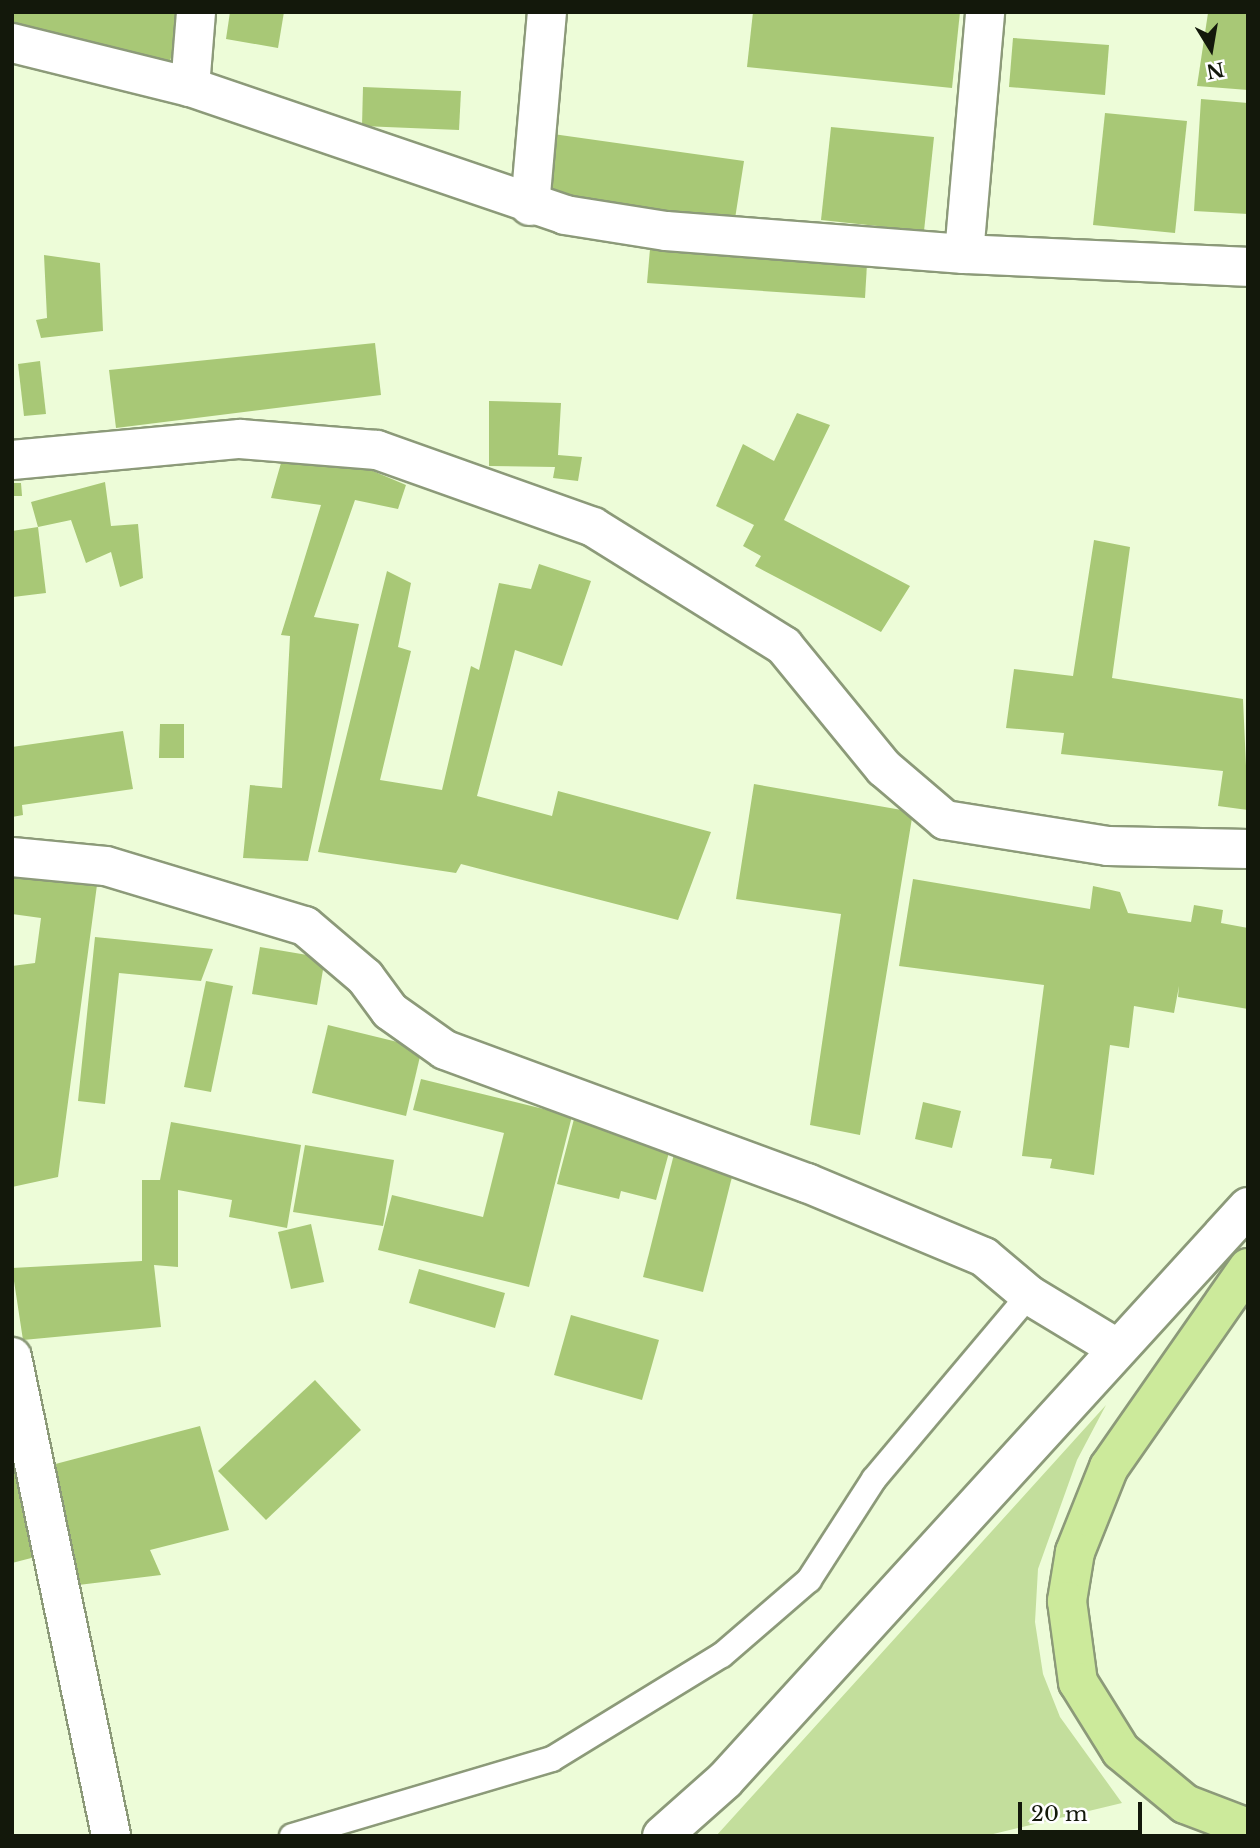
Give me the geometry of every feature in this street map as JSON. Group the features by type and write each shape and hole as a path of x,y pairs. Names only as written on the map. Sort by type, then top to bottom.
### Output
{"highway":[{"path":"1248,1268 1109,1467 1088,1512 1067,1601 1078,1682 1121,1751 1185,1804 1248,1828"}],"street":[{"path":"190,87 196,12"},
{"path":"530,205 547,12"},
{"path":"964,254 985,12"},
{"path":"12,44 190,87 530,205 666,231 964,254 1248,267"},
{"path":"12,460 240,439 377,450 593,527 784,646 884,768 945,820 1108,846 1248,849"},
{"path":"12,857 106,866 304,926 365,978 390,1010 445,1050 807,1183 984,1257 1029,1295 1115,1347"},
{"path":"662,1836 725,1780 1115,1347 1248,1207"},
{"path":"12,1357 111,1836"}],"lane":[{"path":"292,1836 552,1759 722,1655 809,1580 874,1479 1029,1295"}],"green space":[{"path":"1106,1405 1077,1460 1038,1569 1035,1622 1043,1674 1060,1717 1122,1803 985,1836 716,1836"}],"building":[{"path":"12,12 181,12 170,62 12,27"},
{"path":"230,12 284,12 278,48 226,39"},
{"path":"753,12 960,12 952,88 747,67"},
{"path":"1208,13 1248,14 1248,90 1197,86"},
{"path":"1013,38 1109,45 1105,95 1009,87"},
{"path":"363,87 461,91 459,130 362,126"},
{"path":"1201,99 1248,103 1248,214 1194,211"},
{"path":"1105,113 1187,121 1175,233 1093,225"},
{"path":"831,127 934,137 924,231 821,220"},
{"path":"553,134 744,161 734,225 544,197"},
{"path":"650,249 867,264 865,298 647,283"},
{"path":"44,255 100,263 103,331 41,338 36,320 47,318"},
{"path":"375,343 381,395 116,428 109,370"},
{"path":"40,361 46,414 24,416 18,364"},
{"path":"489,401 561,403 558,455 582,457 578,481 553,478 555,467 489,466"},
{"path":"797,413 830,425 784,520 910,586 881,632 755,566 761,556 743,546 754,525 716,506 743,444 774,461"},
{"path":"283,456 354,463 406,485 398,509 355,500 314,617 359,624 308,861 243,858 250,785 282,788 290,636 281,635 321,505 271,498"},
{"path":"105,482 111,526 138,524 143,578 120,587 111,552 86,563 71,520 38,527 31,502"},
{"path":"12,483 21,483 22,496 12,496"},
{"path":"38,527 46,593 13,597 12,531"},
{"path":"1094,540 1130,547 1112,678 1243,699 1248,810 1218,806 1223,771 1061,754 1064,733 1006,728 1014,669 1073,676"},
{"path":"539,564 591,581 562,666 515,650 477,796 552,816 558,791 711,832 678,920 461,864 456,873 318,852 387,571 411,583 398,647 411,651 380,780 442,790 471,666 479,670 499,583 531,589"},
{"path":"160,724 184,724 184,758 159,758"},
{"path":"123,731 133,789 22,805 23,815 12,817 12,747"},
{"path":"754,784 913,812 860,1135 810,1125 841,914 736,899"},
{"path":"12,870 97,885 58,1177 12,1187 12,966 35,963 41,918 12,914"},
{"path":"913,879 1090,909 1093,886 1120,892 1128,913 1191,922 1194,905 1223,910 1221,923 1248,928 1248,1009 1178,997 1179,986 1174,1013 1134,1006 1129,1048 1110,1045 1094,1175 1050,1168 1052,1159 1022,1156 1044,985 899,966"},
{"path":"95,937 213,949 201,981 119,973 105,1104 78,1101"},
{"path":"260,947 325,958 317,1005 252,994"},
{"path":"206,981 233,986 211,1092 184,1087"},
{"path":"328,1025 422,1048 406,1116 312,1093"},
{"path":"421,1079 572,1116 529,1287 378,1250 392,1195 483,1217 504,1133 413,1110"},
{"path":"923,1102 961,1111 952,1148 915,1139"},
{"path":"574,1119 671,1145 656,1200 621,1191 619,1199 557,1184"},
{"path":"171,1122 301,1145 287,1228 229,1217 232,1200 178,1190 178,1267 154,1265 161,1327 23,1340 12,1268 142,1261 142,1180 160,1180"},
{"path":"305,1145 394,1160 383,1226 293,1212"},
{"path":"675,1150 735,1165 703,1292 643,1277"},
{"path":"311,1224 324,1282 291,1289 278,1232"},
{"path":"419,1269 505,1293 495,1328 409,1303"},
{"path":"571,1315 659,1340 642,1400 554,1375"},
{"path":"315,1380 361,1430 266,1520 218,1471"},
{"path":"200,1426 229,1530 150,1550 161,1575 70,1586 44,1467"},
{"path":"23,1470 39,1556 12,1563 12,1473"}]}
